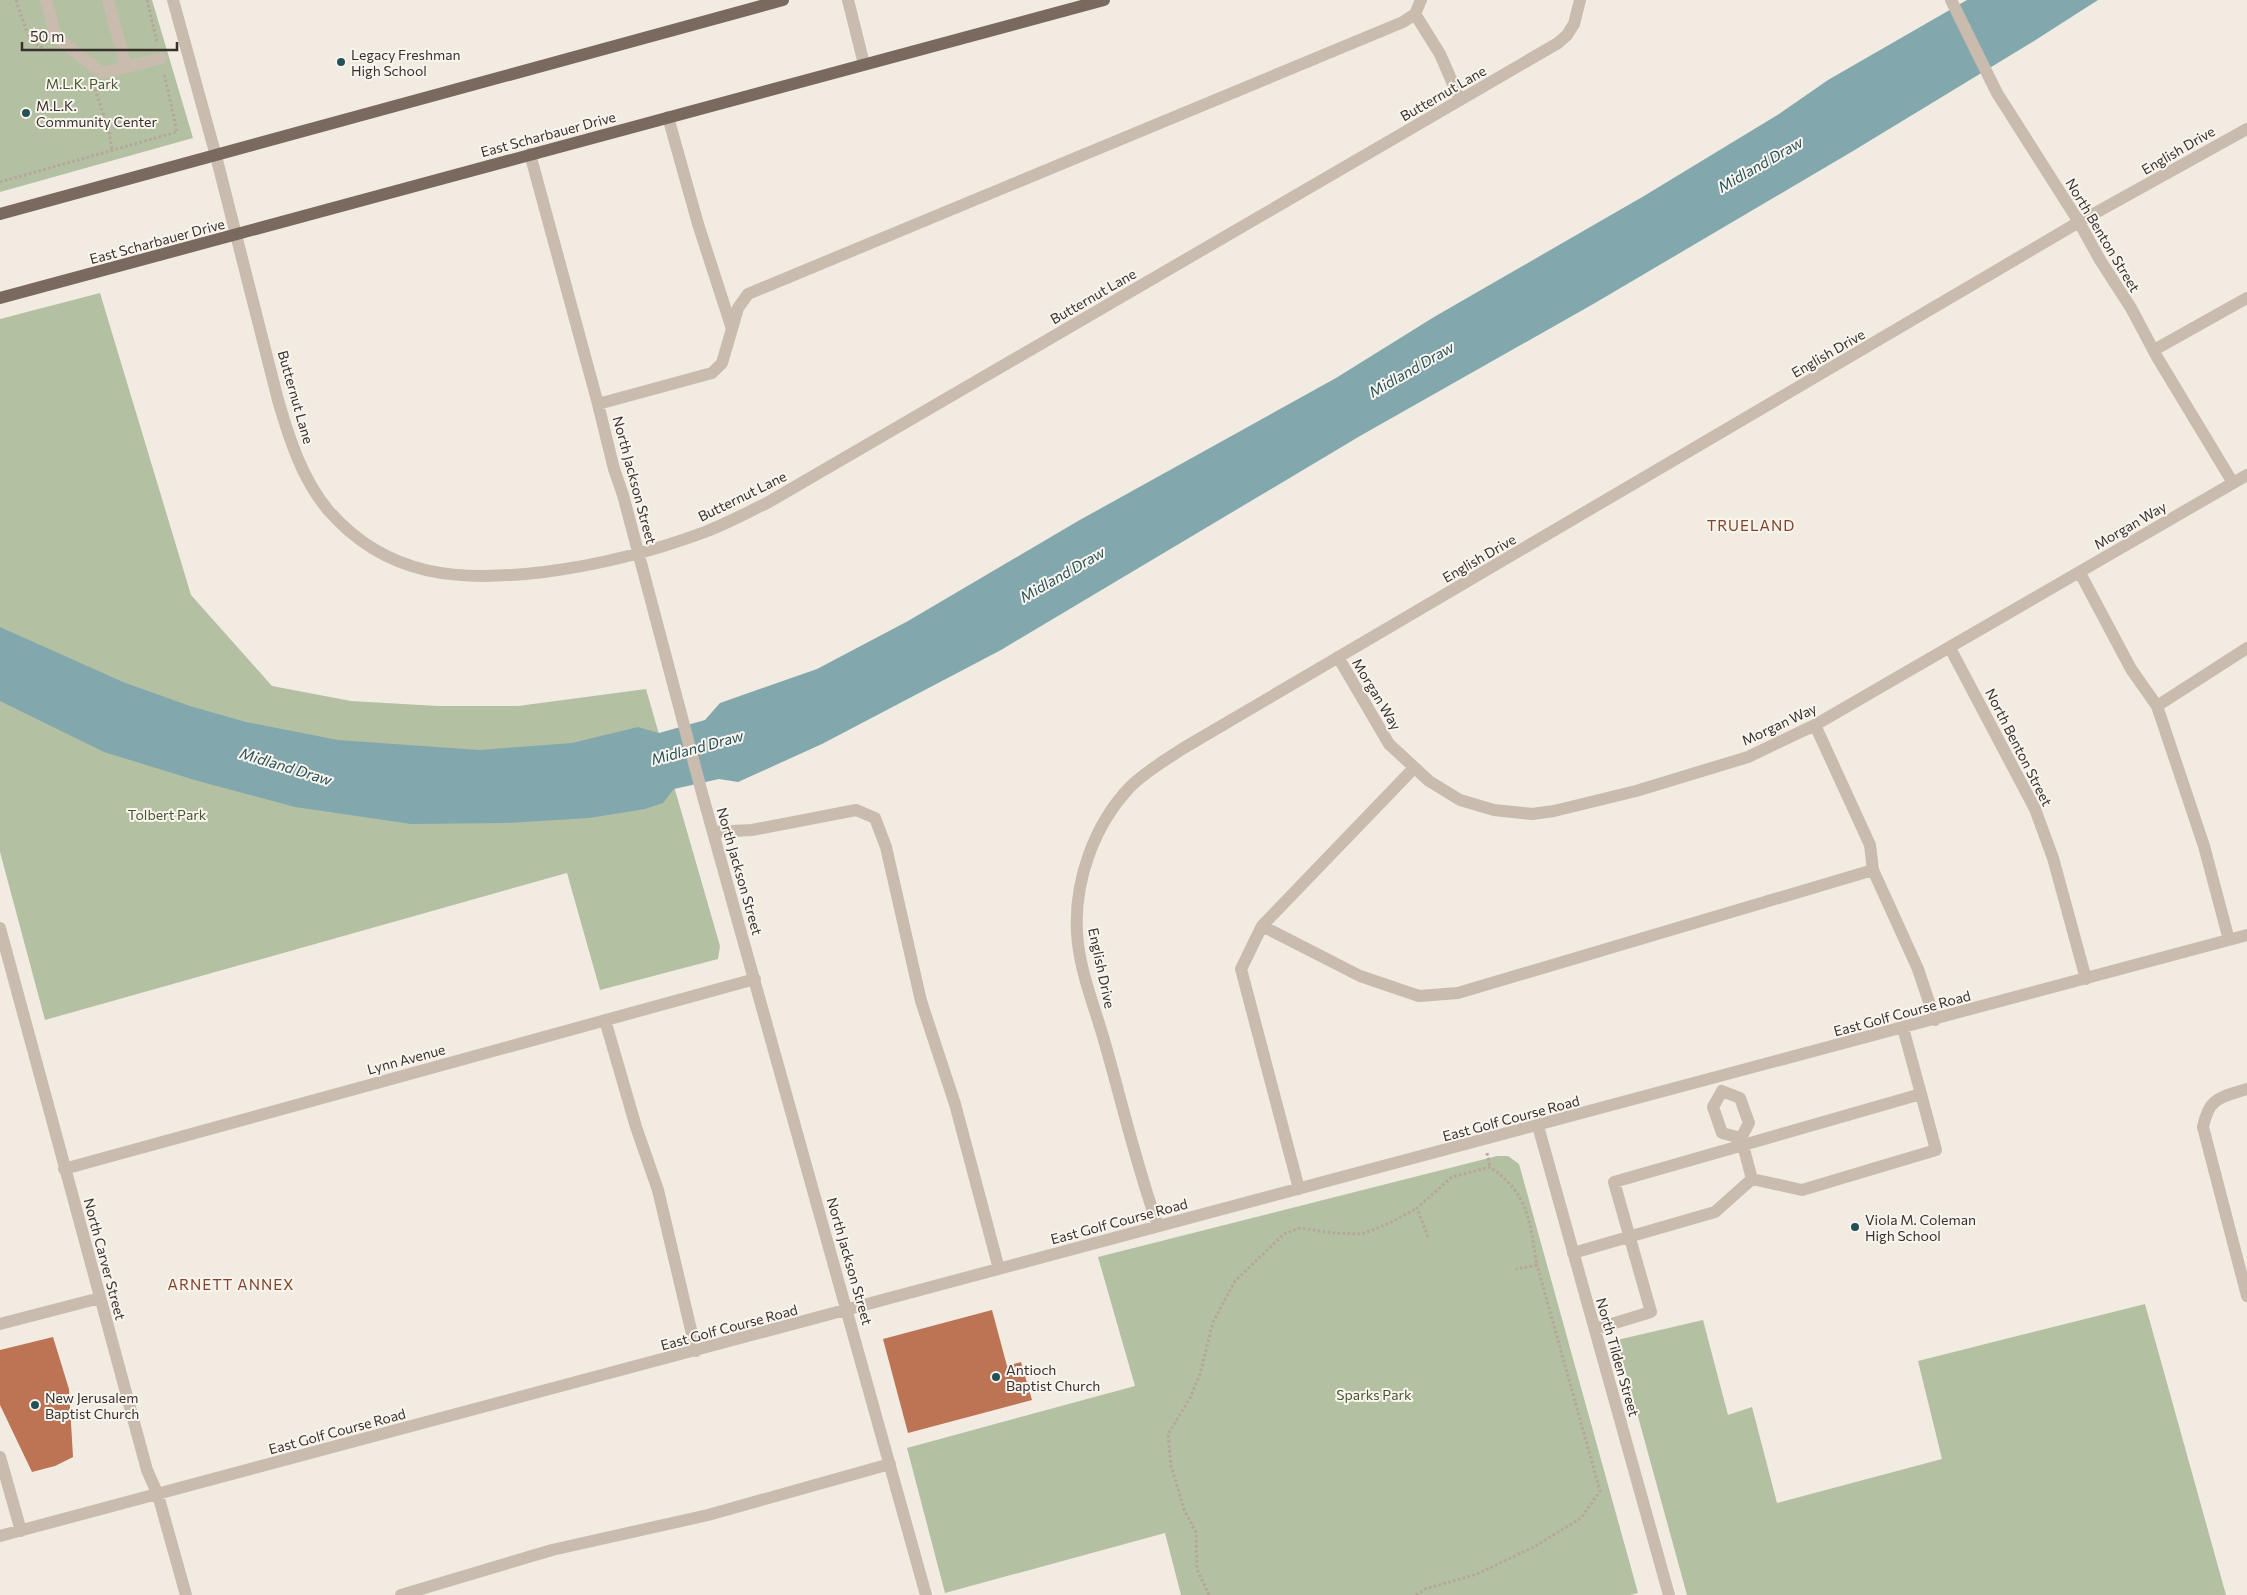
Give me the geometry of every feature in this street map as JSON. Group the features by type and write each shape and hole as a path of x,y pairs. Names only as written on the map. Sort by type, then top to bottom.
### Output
{"main road":[{"path":"0,214 784,0"},
{"name":"East Scharbauer Drive","path":"0,298 1104,0"}],"street":[{"path":"46,0 56,37 102,73 161,58"},
{"path":"108,0 126,67"},
{"name":"Butternut Lane","path":"173,0 216,156 289,437 316,494 340,523 376,550 409,566 454,576 478,577 542,572 599,563 639,553 703,533 767,503 1558,43 1568,35 1574,24 1580,0"},
{"path":"848,0 864,64"},
{"path":"598,404 712,373 722,363 738,308 748,294 1403,22 1415,14 1421,0"},
{"name":"North Benton Street","path":"1951,0 1997,93 2079,222 2233,483"},
{"path":"1415,14 1440,54 1460,100"},
{"path":"668,117 698,224 732,329"},
{"name":"English Drive","path":"1158,1226 1142,1180 1111,1069 1080,948 1077,918 1086,862 1091,849 1111,812 1131,787 1144,775 1182,749 1338,657 2079,222 2247,129"},
{"name":"North Jackson Street","path":"530,154 614,469 639,553 702,793 848,1310 926,1595"},
{"path":"2154,350 2247,298"},
{"name":"Morgan Way","path":"1338,657 1389,744 1429,781 1460,800 1509,812 1546,812 1636,790 1748,757 1815,725 2247,475"},
{"path":"2080,573 2131,669 2157,706 2204,846 2229,940"},
{"name":"North Benton Street","path":"1950,648 2035,809 2053,858 2086,979"},
{"path":"2157,706 2247,648"},
{"path":"1815,725 1870,845 1873,870 1918,969 1935,1020"},
{"path":"1299,1189 1241,969 1262,926 1414,768"},
{"path":"714,832 752,830 856,810 874,818 886,847 921,1001 954,1104 999,1269"},
{"path":"1262,926 1360,976 1411,994 1420,996 1458,993 1873,870"},
{"name":"North Carver Street","path":"0,928 147,1470 158,1495 186,1595"},
{"name":"East Golf Course Road","path":"0,1536 1538,1126 1720,1084 1902,1028 2247,935"},
{"name":"Lynn Avenue","path":"64,1169 523,1041 755,979"},
{"path":"606,1020 636,1127 658,1190 696,1351"},
{"path":"1752,1179 1802,1190 1936,1150 1902,1028"},
{"path":"1742,1142 1722,1133 1713,1107 1720,1084 1740,1098 1749,1123 1742,1142 1752,1179"},
{"path":"2247,1089 2221,1097 2210,1105 2203,1127 2247,1296"},
{"path":"1595,1329 1651,1312 1614,1182 1742,1142 1921,1094"},
{"name":"North Tilden Street","path":"1538,1126 1669,1595"},
{"path":"1573,1253 1714,1212 1752,1179"},
{"path":"0,1324 100,1298"},
{"path":"0,1457 21,1531"},
{"path":"402,1595 552,1550 708,1515 890,1464"}],"path":[{"path":"16,0 30,41 46,48"},
{"path":"0,182 177,132 146,0"},
{"path":"91,83 97,92 112,150"},
{"path":"1209,1595 1197,1569 1196,1532 1184,1512 1170,1466 1168,1434 1190,1398 1200,1374 1213,1322 1235,1281 1284,1234 1300,1228 1332,1234 1362,1234 1390,1223 1417,1208 1452,1177 1490,1167 1507,1179 1527,1210 1537,1265 1600,1491 1582,1518 1534,1547 1477,1574 1425,1589 1416,1595"},
{"path":"1417,1208 1428,1237"},
{"path":"1516,1269 1537,1265"}],"green space":[{"name":"M.L.K. Park","path":"0,0 152,0 193,138 0,192"},
{"name":"Tolbert Park","path":"100,293 191,595 272,686 351,701 438,706 518,706 646,689 720,946 718,959 600,990 567,873 45,1020 0,852 0,319"},
{"name":"Sparks Park","path":"1497,1156 1508,1156 1519,1164 1638,1593 1630,1595 1181,1595 1165,1533 945,1593 907,1448 1135,1386 1098,1257"},
{"path":"2145,1304 2226,1595 1687,1595 1617,1340 1703,1320 1728,1415 1752,1407 1777,1503 1942,1459 1918,1361"}],"water":[{"name":"Midland Draw","path":"1967,0 2098,0 1853,151 1595,303 1360,436 1001,650 822,744 738,782 719,779 674,789 663,803 645,809 589,818 506,823 411,824 295,807 198,781 104,752 0,701 0,627 123,682 190,706 246,722 338,740 479,750 572,743 638,727 659,733 705,720 720,703 817,669 908,621 1078,521 1336,378 1434,317 1644,196 1779,114 1828,80"}],"building":[{"name":"Antioch Baptist Church","path":"992,1310 1007,1366 1021,1362 1032,1400 908,1433 883,1339"},
{"name":"New Jerusalem Baptist Church","path":"53,1337 69,1389 73,1457 55,1466 32,1472 0,1405 0,1350"}],"place":[{"name":"Legacy Freshman High School","path":"341,62"},
{"name":"M.L.K. Community Center","path":"26,113"},
{"name":"Viola M. Coleman High School","path":"1855,1227"},
{"name":"Antioch Baptist Church","path":"996,1377"},
{"name":"New Jerusalem Baptist Church","path":"35,1405"}],"district":[{"name":"TRUELAND","path":"1751,525"},
{"name":"ARNETT ANNEX","path":"231,1284"}]}
